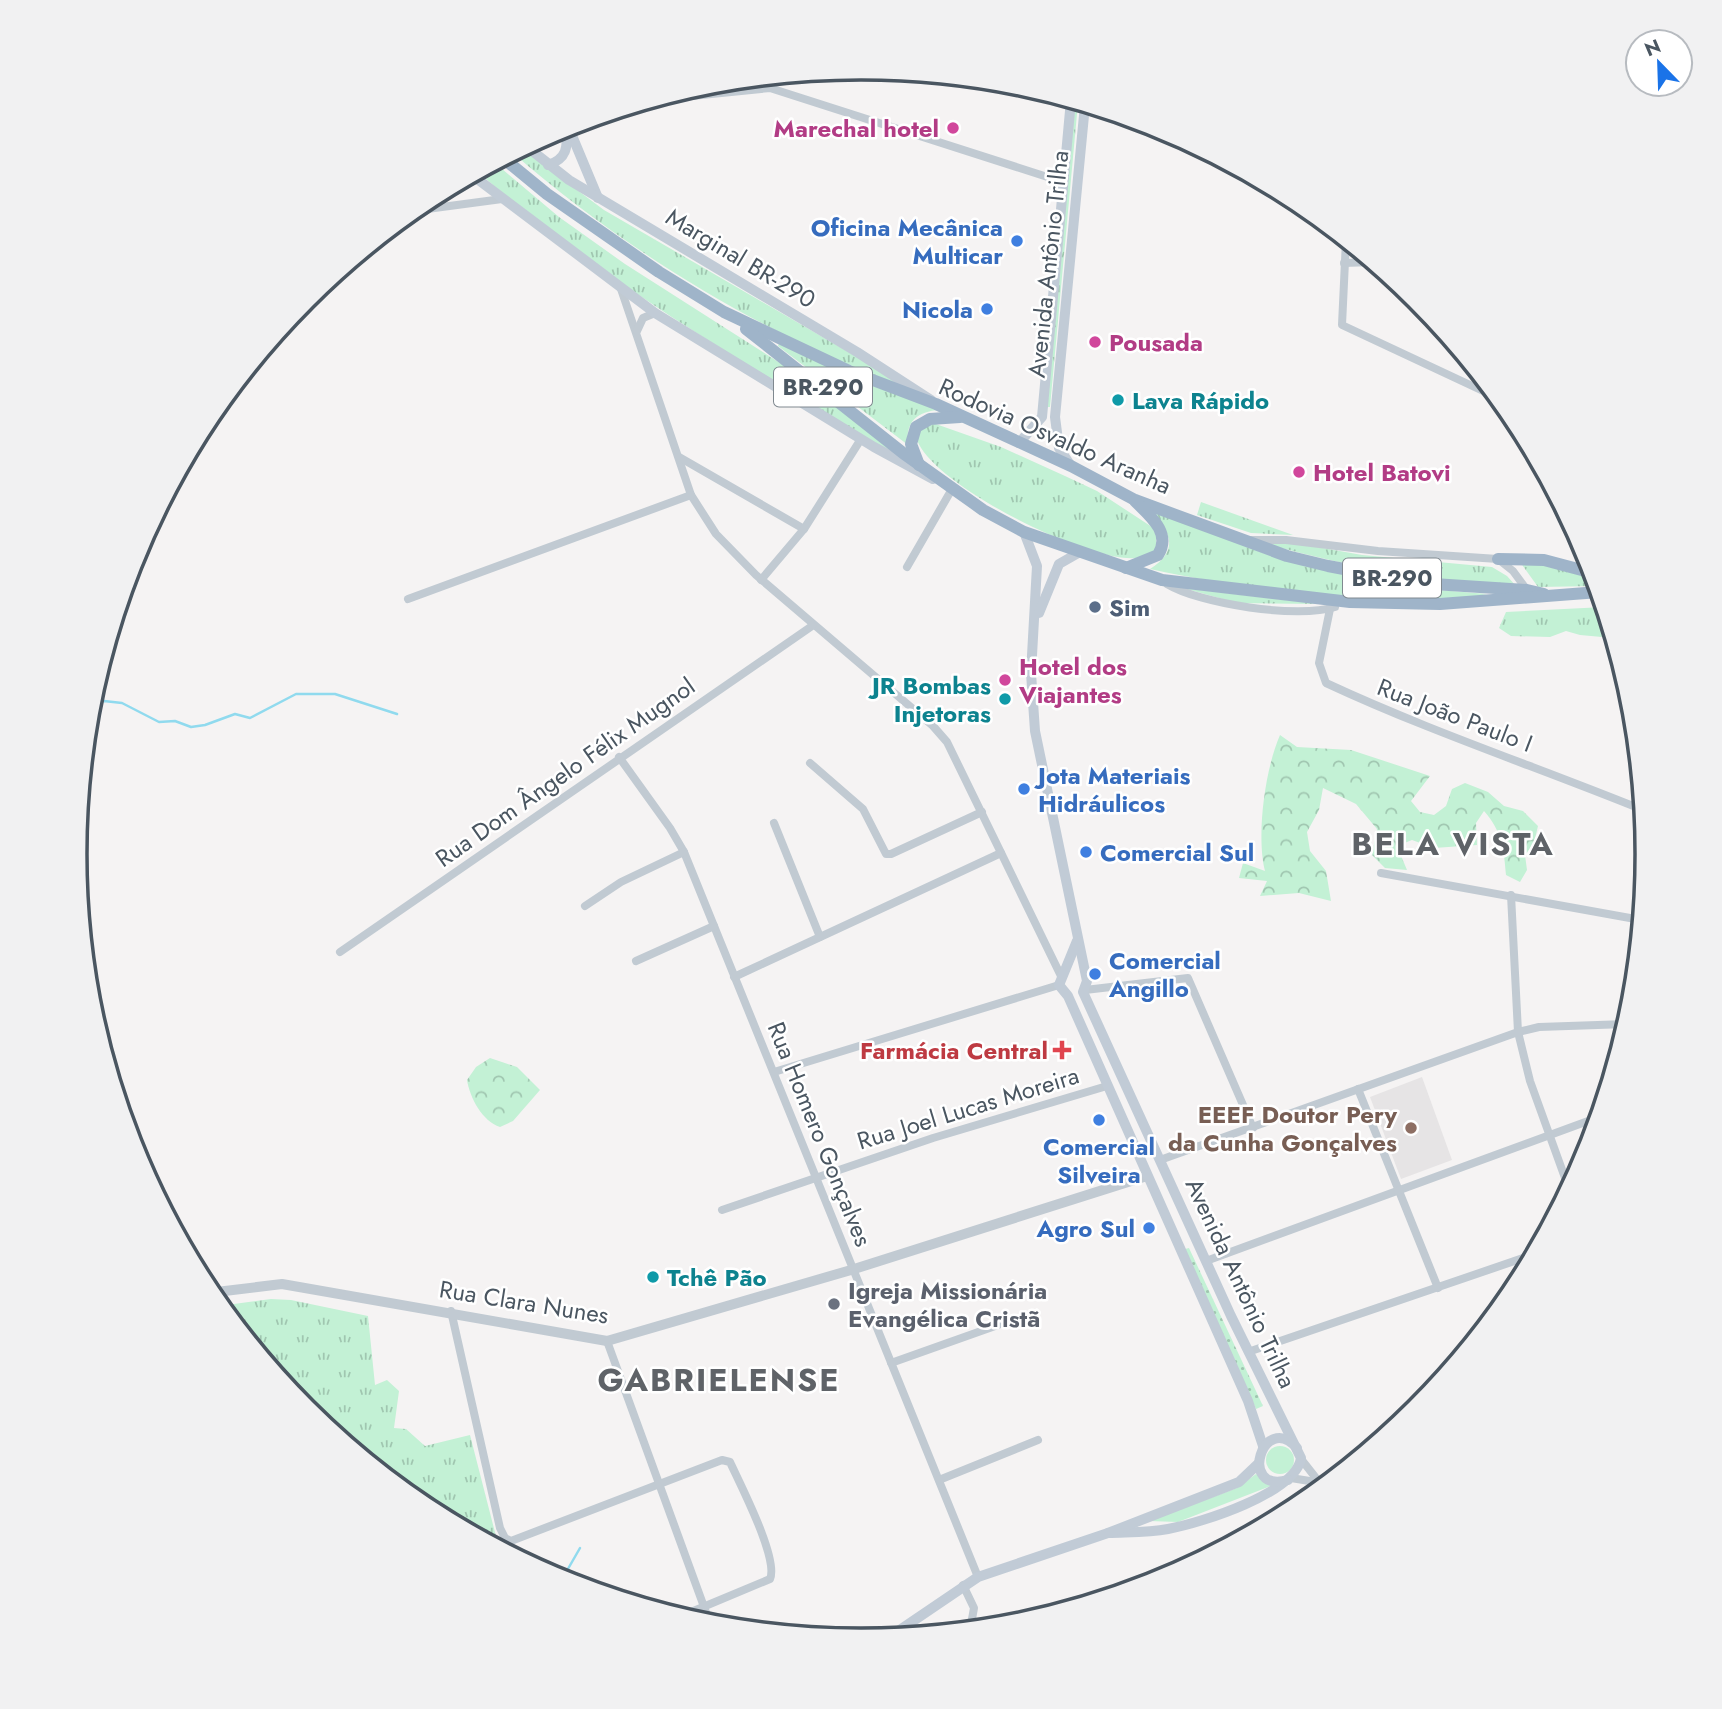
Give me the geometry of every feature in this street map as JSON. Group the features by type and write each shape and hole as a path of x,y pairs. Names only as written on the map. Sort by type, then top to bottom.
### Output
{"highway":[{"name":"Rodovia Osvaldo Aranha","path":"510,165 547,194 659,272 724,312 849,371 936,404 1071,466 1135,500 1287,556 1418,583 1527,590 1544,594"},
{"name":"Rodovia Osvaldo Aranha","path":"724,312 947,486 1024,532 1161,580 1350,603 1440,604 1589,592"},
{"name":"BR-290","path":"919,465 911,444 916,427 930,419 963,417"},
{"name":"BR-290","path":"1126,568 1158,555 1164,544 1161,530 1135,500"},
{"path":"1498,559 1544,560 1580,570"}],"main road":[{"name":"Avenida Antônio Trilha","path":"1042,417 1070,110"},
{"name":"Avenida Antônio Trilha","path":"1071,466 1059,448 1055,417 1084,114"},
{"path":"572,137 598,198"},
{"path":"548,164 560,160 566,151 567,138"},
{"name":"Marginal BR-290","path":"534,153 598,198 857,352 919,390 936,404"},
{"path":"480,181 655,313 915,471 947,486"},
{"path":"1020,443 1042,417 1055,417"},
{"name":"Avenida Antônio Trilha","path":"1024,532 1037,566 1031,679 1035,731 1085,975 1084,991 1248,1352 1300,1455"},
{"name":"Avenida Antônio Trilha","path":"1034,625 1054,572 1063,559 1080,552"},
{"path":"1062,977 1078,938"},
{"path":"1062,977 1076,970 1085,975"},
{"name":"Avenida Antônio Trilha","path":"1062,977 1107,1086 1248,1401 1263,1446"},
{"path":"1068,996 1084,991"},
{"path":"903,1627 978,1577 1108,1533 1239,1482 1258,1464 1263,1446 1278,1439 1286,1440 1300,1455 1299,1470 1291,1479 1258,1498 1180,1527 1108,1533"},
{"path":"1258,1464 1260,1471 1271,1480 1291,1479"}],"street":[{"path":"727,92 769,88 1063,182"},
{"path":"436,208 502,199"},
{"path":"1345,251 1342,325 1479,389"},
{"path":"1344,263 1359,262"},
{"path":"621,289 691,495 716,534 761,580 933,726 947,742 1062,977 774,1072"},
{"path":"637,334 640,321 655,313"},
{"path":"761,580 804,529 861,439"},
{"path":"678,457 804,529"},
{"path":"907,567 947,486"},
{"path":"408,599 691,495"},
{"path":"1244,540 1286,540 1378,551 1498,559 1513,571 1527,590"},
{"path":"1161,580 1178,590 1233,606 1330,609 1350,603"},
{"name":"Rua João Paulo I","path":"1330,609 1319,663 1326,683 1408,721 1534,765 1633,806"},
{"name":"Rua Dom Ângelo Félix Mugnol","path":"340,952 812,626"},
{"name":"Rua Homero Gonçalves","path":"619,757 684,852 978,1577"},
{"path":"810,763 863,809 881,849 891,854 982,812"},
{"path":"774,823 820,937"},
{"path":"585,906 621,882 684,852"},
{"path":"734,977 1001,853"},
{"path":"1381,873 1632,918"},
{"path":"1511,895 1518,1032 1548,1135 1564,1177"},
{"path":"636,961 714,926"},
{"path":"1084,991 1188,978 1253,1128"},
{"path":"1160,1160 1518,1032 1539,1027 1616,1024"},
{"name":"Rua Joel Lucas Moreira","path":"722,1210 817,1176 1107,1086"},
{"path":"1358,1089 1438,1288"},
{"path":"1206,1261 1587,1121"},
{"name":"Rua Clara Nunes","path":"222,1291 282,1284 451,1311 607,1341 854,1269 1147,1176"},
{"path":"1248,1352 1521,1259"},
{"path":"451,1311 500,1528 505,1538 511,1541 722,1460 730,1462 769,1557 772,1574 770,1579 695,1610"},
{"path":"891,1363 998,1325"},
{"path":"607,1341 706,1613"},
{"path":"939,1480 1038,1440"},
{"path":"1300,1455 1318,1479"},
{"path":"1291,1479 1312,1483"},
{"path":"963,1585 974,1608 972,1620"}],"shaded area":[{"name":"EEEF Doutor Pery da Cunha Gonçalves","path":"1422,1077 1452,1160 1401,1179 1370,1097"}],"green space":[{"path":"1074,111 1077,112 1050,407 1047,407"},
{"path":"530,155 604,210 912,389 859,369 753,319 651,258 521,159"},
{"path":"502,169 559,217 625,264 794,372 900,458 683,324 578,252 485,178"},
{"path":"779,343 940,410 919,415 914,419 908,430 908,445 778,346"},
{"path":"933,423 1001,447 1097,491 1152,527 1156,535 1156,550 1136,558 1113,556 1050,535 1014,518 951,478 929,458 917,440 920,430"},
{"path":"1201,502 1293,535 1251,533 1197,515"},
{"path":"1147,507 1263,553 1427,589 1487,594 1442,601 1373,599 1227,583 1150,569 1166,554 1169,539 1161,523"},
{"path":"1263,543 1301,544 1362,555 1492,567 1507,576 1516,586 1388,572"},
{"path":"1520,562 1542,563 1582,574 1587,586 1538,587"},
{"path":"1183,588 1320,604 1237,603"},
{"path":"1594,607 1604,637 1566,631 1550,637 1511,636 1499,628 1506,612"},
{"path":"1280,735 1297,747 1351,750 1430,776 1411,801 1420,812 1434,815 1446,806 1452,789 1465,783 1488,792 1504,806 1523,811 1538,826 1534,843 1525,855 1527,870 1520,882 1506,875 1501,841 1495,826 1484,811 1476,823 1477,845 1434,848 1412,840 1397,846 1407,870 1385,868 1372,855 1377,829 1356,804 1323,788 1319,810 1307,832 1310,851 1326,871 1331,901 1299,893 1260,896 1267,881 1239,878 1243,863 1265,871 1261,840 1266,784"},
{"path":"490,1058 517,1067 540,1090 513,1121 500,1127 488,1120 478,1108 467,1080 476,1067"},
{"path":"1189,1248 1263,1406 1256,1409 1185,1249"},
{"path":"271,1299 291,1300 368,1316 375,1385 387,1380 399,1391 394,1428 406,1429 425,1446 470,1435 496,1537 431,1498 390,1469 351,1436 279,1365 231,1304"},
{"path":"1280,1446 1290,1450 1294,1460 1290,1470 1280,1474 1270,1470 1266,1460 1270,1450"},
{"path":"1256,1474 1273,1485 1178,1522 1149,1521 1237,1488"}],"waterway":[{"path":"103,701 122,703 159,722 175,721 191,727 235,714 250,718 296,694 335,694 397,714"},
{"path":"567,1571 580,1548"}],"place":[{"name":"Marechal hotel","path":"953,128"},
{"name":"Oficina Mecânica Multicar","path":"1017,241"},
{"name":"Nicola","path":"987,309"},
{"name":"Pousada","path":"1095,342"},
{"name":"Lava Rápido","path":"1118,400"},
{"name":"Hotel Batovi","path":"1299,472"},
{"name":"Sim","path":"1095,607"},
{"name":"Hotel dos Viajantes","path":"1005,680"},
{"name":"JR Bombas Injetoras","path":"1005,699"},
{"name":"Jota Materiais Hidráulicos","path":"1024,789"},
{"name":"Comercial Sul","path":"1086,852"},
{"name":"Comercial Angillo","path":"1095,974"},
{"name":"Farmácia Central","path":"1062,1050"},
{"name":"Comercial Silveira","path":"1099,1120"},
{"name":"EEEF Doutor Pery da Cunha Gonçalves","path":"1411,1128"},
{"name":"Agro Sul","path":"1149,1228"},
{"name":"Tchê Pão","path":"653,1277"},
{"name":"Igreja Missionária Evangélica Cristã","path":"834,1304"}],"district":[{"name":"BELA VISTA","path":"1453,844"},
{"name":"GABRIELENSE","path":"719,1380"}]}
